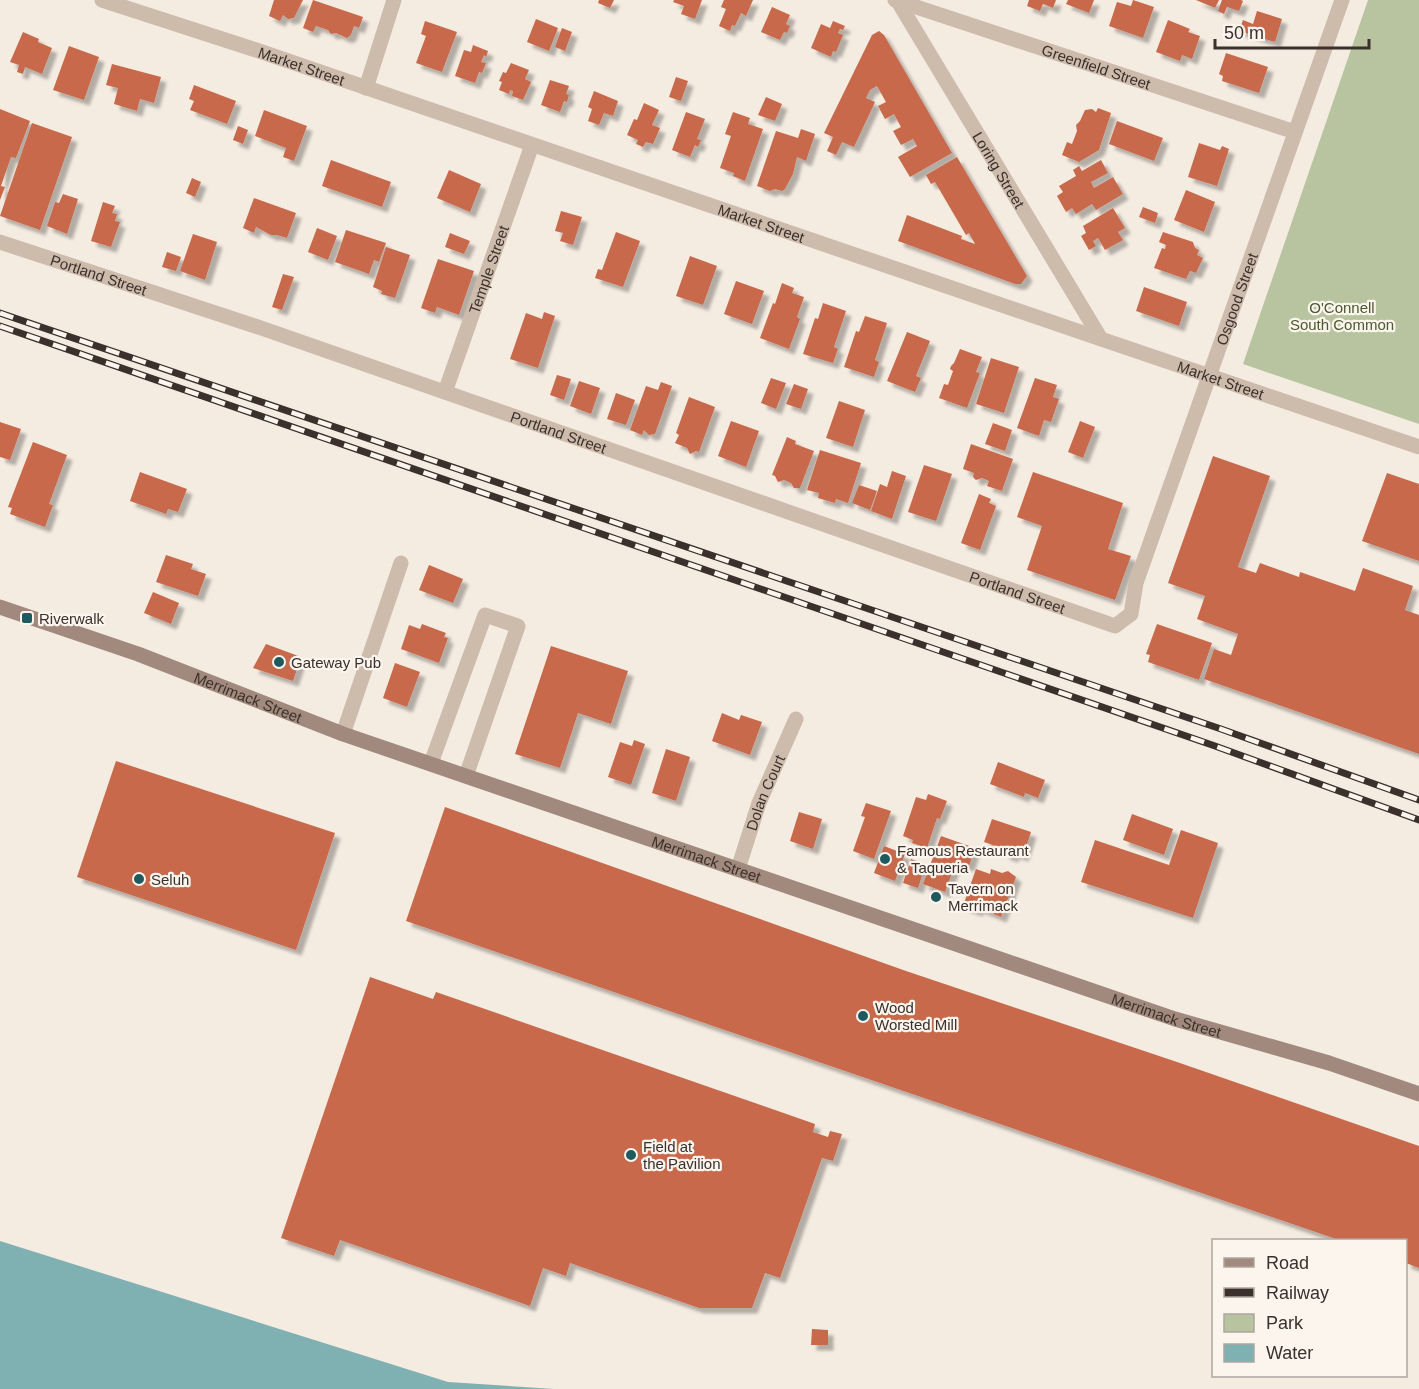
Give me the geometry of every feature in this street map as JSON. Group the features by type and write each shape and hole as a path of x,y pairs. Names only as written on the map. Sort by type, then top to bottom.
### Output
{"main road":[{"name":"Merrimack Street","path":"0,607 138,654 343,734 738,870 1175,1019 1329,1063 1419,1094"}],"street":[{"name":"Market Street","path":"102,0 256,50 1419,447"},
{"path":"366,88 394,0"},
{"name":"Greenfield Street","path":"897,0 1295,132"},
{"name":"Loring Street","path":"897,0 1101,339"},
{"name":"Osgood Street","path":"1115,626 1131,614 1136,583 1342,0"},
{"name":"Temple Street","path":"445,393 532,145"},
{"name":"Portland Street","path":"0,242 253,326 1115,626"},
{"path":"343,734 401,563"},
{"path":"431,763 485,615 518,626 466,776"},
{"name":"Dolan Court","path":"738,870 759,803 796,719"}],"green space":[{"name":"O'Connell South Common","path":"1368,0 1419,0 1419,424 1243,364"}],"water":[{"path":"0,1241 448,1382 554,1389 0,1389"}],"building":[{"path":"274,0 303,0 294,18 288,19 283,15 280,21 269,16"},
{"path":"313,0 363,17 359,28 354,26 351,35 347,38 336,33 331,34 328,30 316,26 313,32 303,28"},
{"path":"599,0 614,0 610,8 598,3"},
{"path":"674,0 702,0 695,19 681,14 684,6 673,2"},
{"path":"724,0 753,0 746,16 741,13 730,31 719,26 726,9 721,7"},
{"path":"1029,0 1056,0 1053,8 1043,4 1040,11 1027,6"},
{"path":"1068,0 1094,0 1089,13 1066,4"},
{"path":"1133,0 1154,7 1143,38 1109,26 1117,2 1131,6"},
{"path":"1196,0 1219,0 1215,8"},
{"path":"1222,0 1243,1 1239,11 1227,7 1224,14 1218,11"},
{"path":"772,7 790,15 786,24 790,26 780,40 761,32"},
{"path":"1257,11 1282,19 1275,42 1239,31 1243,20 1253,24"},
{"path":"536,19 558,28 549,51 527,42"},
{"path":"1168,20 1200,36 1192,59 1182,55 1180,61 1156,52"},
{"path":"425,21 457,32 442,72 416,63 426,36 421,34"},
{"path":"833,21 845,26 838,33 843,35 836,52 833,51 831,57 811,48 821,24 830,28"},
{"path":"562,28 572,32 565,51 555,47"},
{"path":"879,31 884,35 952,153 910,177 898,157 917,146 913,139 901,145 893,131 901,127 894,114 885,119 878,106 886,102 877,86 870,90 866,98 875,102 854,147 842,142 836,155 827,151 833,137 824,133 872,35"},
{"path":"23,32 52,48 42,74 25,67 23,74 17,72 19,65 10,62"},
{"path":"473,45 488,51 481,62 486,63 482,73 479,72 475,83 455,76 464,50 471,52"},
{"path":"69,46 99,57 84,100 53,90"},
{"path":"1226,53 1268,67 1259,93 1222,81 1223,76 1219,74"},
{"path":"511,63 529,70 525,79 531,82 523,100 512,96 513,91 510,90 509,94 499,90 502,82 499,81 503,72 506,73"},
{"path":"112,64 161,77 154,103 140,99 137,111 114,104 118,88 106,85"},
{"path":"676,77 688,81 681,101 669,97"},
{"path":"550,80 569,86 566,94 569,95 567,102 564,101 560,112 541,105"},
{"path":"194,85 236,101 227,124 190,110 194,101 189,99"},
{"path":"594,91 618,101 613,116 604,113 599,125 588,121 592,109 588,107"},
{"path":"766,97 782,104 775,121 758,115"},
{"path":"644,103 659,110 652,125 660,128 653,144 646,142 643,147 636,144 638,140 627,135"},
{"path":"1098,108 1111,113 1099,150 1079,162 1062,155 1067,142 1072,144 1077,131 1076,125 1085,110 1092,109 1096,112"},
{"path":"0,109 30,121 16,158 11,157 1,186 5,187 0,200"},
{"path":"264,110 307,126 294,161 283,157 286,148 255,136"},
{"path":"686,112 705,119 697,139 701,140 698,147 695,145 690,157 672,150"},
{"path":"733,112 750,118 748,124 763,129 745,181 733,176 734,173 720,168 731,136 725,134"},
{"path":"1117,121 1163,138 1154,161 1109,144"},
{"path":"32,123 72,137 40,230 0,216"},
{"path":"238,126 248,130 243,144 233,140"},
{"path":"801,129 815,134 806,161 797,157 793,174 785,189 770,191 757,186 776,131 798,138"},
{"path":"1199,143 1220,150 1222,146 1229,149 1217,186 1188,177"},
{"path":"957,157 1027,276 1021,284 1015,284 898,241 907,215 962,236 961,239 975,244 969,233 966,235 935,182 931,184 926,175"},
{"path":"331,160 391,182 382,207 322,186"},
{"path":"1101,160 1108,173 1091,182 1094,188 1113,177 1123,194 1096,210 1092,204 1076,214 1072,208 1066,212 1057,196 1063,192 1059,186 1076,176 1073,170 1079,166 1082,171"},
{"path":"449,170 481,184 470,212 437,198"},
{"path":"192,178 201,182 195,197 186,193"},
{"path":"1186,190 1215,202 1204,232 1174,220"},
{"path":"63,194 78,199 67,234 47,226 55,202 59,203"},
{"path":"254,198 296,213 287,238 271,235 256,227 254,233 243,228"},
{"path":"103,202 115,206 112,213 117,214 115,221 120,222 111,247 91,241"},
{"path":"1143,207 1158,213 1155,223 1139,217"},
{"path":"1113,208 1125,228 1118,232 1123,240 1105,250 1098,238 1093,241 1096,246 1089,250 1081,236 1086,233 1083,226"},
{"path":"561,211 582,217 573,245 560,241 563,233 555,231"},
{"path":"317,228 337,236 328,260 308,252"},
{"path":"346,230 386,243 379,262 374,260 369,274 335,262"},
{"path":"616,232 640,241 623,287 595,278 598,269 602,270"},
{"path":"1163,232 1193,242 1195,248 1199,250 1197,255 1203,258 1196,273 1190,271 1186,279 1154,268 1162,248 1165,249 1166,245 1159,242"},
{"path":"450,233 470,241 464,254 445,247"},
{"path":"193,234 217,242 205,280 180,271"},
{"path":"386,247 410,255 395,298 381,294 382,291 373,287"},
{"path":"167,252 181,257 176,271 162,267"},
{"path":"690,256 717,266 703,305 676,296"},
{"path":"438,259 474,271 459,315 437,307 435,313 421,308"},
{"path":"283,274 294,277 282,310 272,307"},
{"path":"736,281 764,291 752,324 724,314"},
{"path":"782,283 794,288 792,293 804,297 797,317 800,319 789,349 760,338"},
{"path":"1144,287 1187,302 1179,326 1136,311"},
{"path":"823,303 846,311 834,347 838,349 833,363 803,354 815,318 818,319"},
{"path":"544,312 555,316 538,368 510,359 526,313 542,319"},
{"path":"865,316 887,323 875,360 879,362 874,377 844,367 856,331 859,332"},
{"path":"907,332 930,341 916,376 921,378 915,392 887,381"},
{"path":"960,349 982,357 976,372 980,373 967,408 939,398 944,384 948,385 953,371 950,369 951,366"},
{"path":"991,358 1019,367 1004,413 976,404"},
{"path":"557,375 571,379 564,400 550,395"},
{"path":"771,378 786,383 776,409 761,403"},
{"path":"1035,378 1057,385 1053,397 1059,399 1051,422 1044,420 1039,436 1017,428"},
{"path":"579,381 600,388 591,414 570,406"},
{"path":"661,382 672,386 655,434 649,435 644,430 642,435 630,430 646,386 658,390"},
{"path":"794,384 808,389 801,409 786,404"},
{"path":"616,393 635,400 626,425 607,419"},
{"path":"689,397 715,407 699,452 690,454 687,448 675,443 679,435 676,433"},
{"path":"839,401 865,410 853,447 826,438"},
{"path":"731,421 759,431 746,467 718,456"},
{"path":"1080,421 1095,427 1083,458 1068,452"},
{"path":"0,422 21,429 10,460 0,457"},
{"path":"993,423 1012,430 1005,451 985,444"},
{"path":"787,437 796,441 795,444 814,451 800,488 794,488 791,483 784,480 778,482 772,475"},
{"path":"33,442 67,455 49,504 53,505 45,527 10,514 12,508 8,507"},
{"path":"971,444 1013,459 1002,491 987,486 989,481 982,478 976,480 973,477 974,473 963,469"},
{"path":"820,450 861,463 848,503 836,499 835,503 818,498 819,493 807,490"},
{"path":"1213,456 1270,476 1238,567 1256,573 1260,563 1299,577 1300,572 1355,591 1363,568 1413,586 1405,610 1419,615 1419,754 1204,679 1214,649 1231,655 1238,634 1197,619 1205,596 1168,583"},
{"path":"924,465 952,474 936,521 908,512"},
{"path":"892,471 906,476 892,519 871,511 880,484 887,487"},
{"path":"140,472 187,489 178,512 168,509 166,514 130,501"},
{"path":"1033,472 1123,503 1108,549 1131,556 1115,600 1027,570 1042,526 1017,517"},
{"path":"1387,473 1419,484 1419,561 1362,541"},
{"path":"859,485 877,491 870,510 852,503"},
{"path":"979,494 991,499 989,503 996,506 980,550 961,543"},
{"path":"166,555 193,564 191,569 206,574 198,596 156,582"},
{"path":"429,565 463,579 453,603 419,590"},
{"path":"153,592 179,603 171,624 144,613"},
{"path":"422,624 446,633 444,637 448,638 439,663 401,649 409,625 420,629"},
{"path":"1157,624 1212,643 1199,680 1148,662 1150,655 1146,654"},
{"path":"266,644 301,657 293,681 253,668"},
{"path":"551,646 628,671 611,724 578,713 560,768 515,754"},
{"path":"395,663 420,672 407,707 383,698"},
{"path":"722,713 739,720 741,715 762,722 750,755 712,741"},
{"path":"634,740 645,744 631,785 608,777 620,742 632,746"},
{"path":"666,749 690,757 676,801 652,793"},
{"path":"116,761 335,833 296,950 77,877"},
{"path":"998,762 1045,780 1038,798 1025,793 1024,797 990,784"},
{"path":"928,794 947,801 940,819 937,818 927,848 912,843 913,840 903,836 916,797 926,800"},
{"path":"866,803 891,811 874,859 853,851 865,817 861,816"},
{"name":"Wood Worsted Mill","path":"445,807 906,971 1419,1146 1419,1268 1407,1263 1407,1239 1336,1239 406,921"},
{"path":"799,812 822,819 813,849 790,841"},
{"path":"1132,814 1173,829 1164,855 1123,840"},
{"path":"992,819 1031,832 1023,856 1014,853 1013,857 1004,854 1005,849 984,842"},
{"path":"1181,830 1218,843 1193,918 1081,882 1095,840 1169,865"},
{"path":"941,836 975,848 969,866 956,862 945,892 923,884"},
{"path":"884,846 905,854 895,881 874,873"},
{"path":"911,859 926,864 918,888 903,883"},
{"path":"976,869 990,874 991,869 1002,873 1008,871 1016,877 1001,917 979,908 977,911 963,906"},
{"path":"370,977 433,999 436,992 815,1124 813,1132 828,1137 830,1131 842,1134 833,1161 822,1158 780,1278 765,1273 752,1308 699,1308 570,1263 566,1276 543,1268 530,1306 340,1240 334,1256 281,1238"},
{"path":"812,1329 828,1330 828,1345 811,1345"}],"railway":[{"path":"0,313 1221,729 1419,800"},
{"path":"0,326 1215,746 1419,820"}],"place":[{"name":"Riverwalk","path":"27,618"},
{"name":"Gateway Pub","path":"279,662"},
{"name":"Famous Restaurant & Taqueria","path":"885,859"},
{"name":"Seluh","path":"139,879"},
{"name":"Tavern on Merrimack","path":"936,897"},
{"name":"Wood Worsted Mill","path":"863,1016"},
{"name":"Field at the Pavilion","path":"631,1155"}]}
